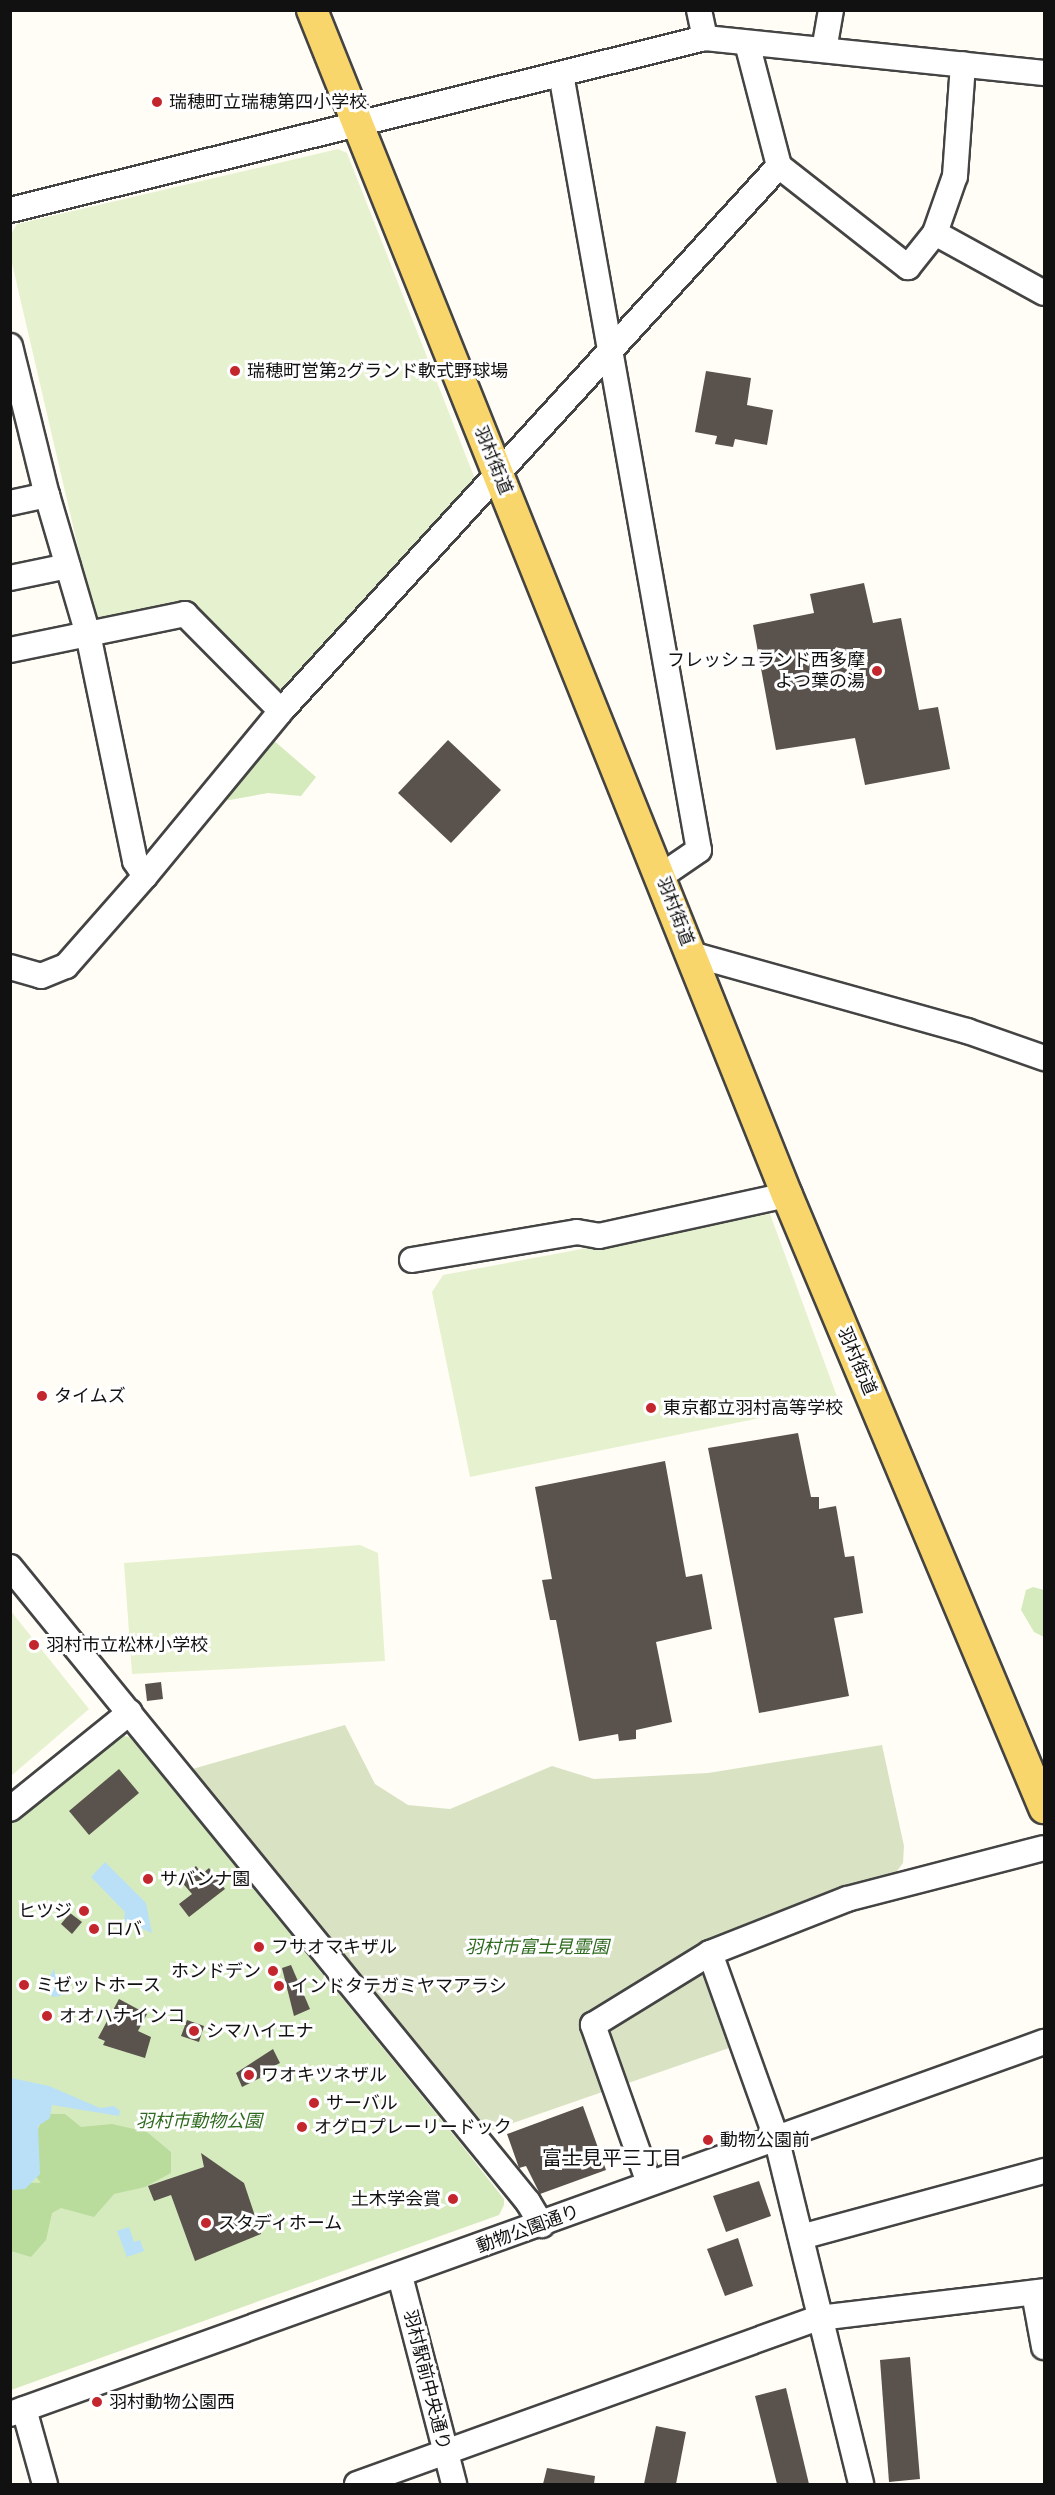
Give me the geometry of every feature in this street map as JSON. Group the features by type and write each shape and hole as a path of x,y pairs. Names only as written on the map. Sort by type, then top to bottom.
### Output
{"main road":[{"name":"羽村街道","path":"312,10 662,876 787,1195 1044,1808"}],"street":[{"path":"699,10 705,38"},
{"path":"824,50 831,10"},
{"path":"10,210 705,38 1044,73"},
{"path":"747,43 779,166 908,267 935,233 955,176 963,64"},
{"path":"561,74 613,349 699,850 662,876"},
{"path":"10,967 41,976 66,966 145,876 281,711 497,471 613,349 779,166"},
{"path":"935,233 1044,292"},
{"path":"10,345 47,495 88,634 135,861 145,876"},
{"path":"10,503 47,495"},
{"path":"10,578 68,566"},
{"path":"10,650 186,614 281,711"},
{"path":"691,954 967,1031 1044,1058"},
{"path":"412,1260 577,1232 599,1236 787,1195"},
{"path":"10,1567 528,2202 542,2224"},
{"path":"10,1809 130,1712"},
{"path":"649,2183 593,2025 710,1953 847,1899 1044,1848"},
{"path":"710,1953 776,2137 861,2484"},
{"name":"動物公園通り","path":"17,2411 400,2276 649,2183 1044,2042"},
{"path":"801,2237 1044,2171"},
{"name":"羽村駅前中央通り","path":"400,2276 454,2484"},
{"path":"357,2484 819,2318 1039,2292 1044,2347"},
{"path":"17,2411 45,2484"}],"green space":[{"name":"瑞穂町営第2グランド軟式野球場","path":"338,149 347,153 477,484 282,694 185,610 96,625 11,259 10,236 17,224"},
{"path":"272,739 316,777 301,796 268,793 224,801"},
{"path":"770,1214 839,1402 470,1477 432,1292 443,1275"},
{"path":"360,1545 378,1553 385,1661 132,1674 124,1563"},
{"path":"1033,1587 1044,1590 1044,1637 1034,1632 1021,1610 1026,1590"},
{"name":"羽村市立松林小学校","path":"10,1610 89,1709 11,1776 10,1776"},
{"name":"羽村市富士見霊園","path":"345,1725 375,1784 408,1805 450,1809 552,1766 594,1779 708,1773 882,1745 904,1846 903,1863 894,1875 696,1949 732,2047 484,2133 189,1770"},
{"name":"羽村市動物公園","path":"116,1735 130,1737 460,2143 504,2199 504,2205 499,2215 11,2390 11,1823"},
{"path":"44,2114 65,2114 81,2127 112,2124 147,2132 171,2152 171,2173 145,2187 114,2194 94,2217 61,2208 52,2213 46,2240 31,2257 11,2251 11,2189 17,2182 41,2183 25,2163"}],"water":[{"path":"105,1862 146,1903 152,1933 124,1921 125,1912 91,1877"},
{"path":"54,1969 56,1978 68,1994 53,1997 47,1992 46,1983"},
{"path":"11,2078 49,2086 100,2108 114,2106 120,2111 119,2116 52,2105 50,2118 38,2126 40,2174 25,2189 11,2190"},
{"path":"129,2227 134,2242 140,2240 144,2251 127,2257 117,2231"}],"building":[{"path":"706,371 751,378 747,405 773,410 767,445 735,439 733,447 715,444 717,436 695,432"},
{"name":"フレッシュランド西多摩 よつ葉の湯","path":"864,583 873,623 901,618 919,710 938,707 950,769 865,785 855,738 776,750 753,625 814,613 810,594"},
{"path":"448,740 501,790 451,843 398,793"},
{"path":"798,1433 811,1497 819,1497 819,1509 836,1506 845,1557 854,1556 863,1613 834,1618 849,1696 759,1713 708,1448"},
{"path":"665,1461 686,1577 702,1574 712,1629 656,1642 672,1722 636,1730 636,1739 619,1741 618,1734 579,1741 556,1620 550,1620 542,1580 552,1579 535,1487"},
{"path":"161,1682 163,1699 147,1701 145,1684"},
{"path":"119,1769 139,1793 89,1835 69,1811"},
{"path":"196,1866 202,1874 209,1868 225,1889 189,1917 179,1904 192,1894 179,1879"},
{"path":"70,1913 82,1922 72,1934 61,1924"},
{"path":"291,1965 310,2009 294,2016 282,1968"},
{"path":"119,1999 147,2014 138,2031 151,2037 145,2058 103,2045 105,2041 98,2038"},
{"path":"187,2020 204,2026 199,2042 181,2036"},
{"path":"273,2049 280,2063 260,2073 262,2077 242,2087 236,2073"},
{"path":"583,2106 606,2170 540,2194 526,2166 519,2168 507,2134"},
{"name":"スタディホーム","path":"201,2153 244,2183 261,2234 195,2261 171,2195 154,2201 148,2186 204,2167"},
{"path":"759,2181 771,2216 726,2232 713,2196"},
{"path":"738,2238 753,2286 725,2296 707,2249"},
{"path":"910,2357 920,2479 889,2482 880,2360"},
{"path":"786,2388 809,2484 777,2484 755,2396"},
{"path":"656,2426 686,2432 676,2484 644,2484"},
{"path":"547,2468 595,2476 594,2484 543,2484"}],"place":[{"name":"瑞穂町立瑞穂第四小学校","path":"157,102"},
{"name":"瑞穂町営第2グランド軟式野球場","path":"235,371"},
{"name":"フレッシュランド西多摩 よつ葉の湯","path":"877,671"},
{"name":"タイムズ","path":"42,1396"},
{"name":"東京都立羽村高等学校","path":"651,1408"},
{"name":"羽村市立松林小学校","path":"34,1645"},
{"name":"サバンナ園","path":"148,1879"},
{"name":"ヒツジ","path":"84,1911"},
{"name":"ロバ","path":"94,1929"},
{"name":"フサオマキザル","path":"259,1947"},
{"name":"ホンドデン","path":"273,1971"},
{"name":"ミゼットホース","path":"24,1985"},
{"name":"インドタテガミヤマアラシ","path":"279,1986"},
{"name":"オオハナインコ","path":"47,2016"},
{"name":"シマハイエナ","path":"194,2031"},
{"name":"ワオキツネザル","path":"249,2075"},
{"name":"サーバル","path":"314,2103"},
{"name":"オグロプレーリードック","path":"302,2127"},
{"name":"動物公園前","path":"708,2140"},
{"name":"土木学会賞","path":"453,2199"},
{"name":"スタディホーム","path":"206,2223"},
{"name":"羽村動物公園西","path":"97,2402"}],"district":[{"name":"富士見平三丁目","path":"612,2158"}]}
